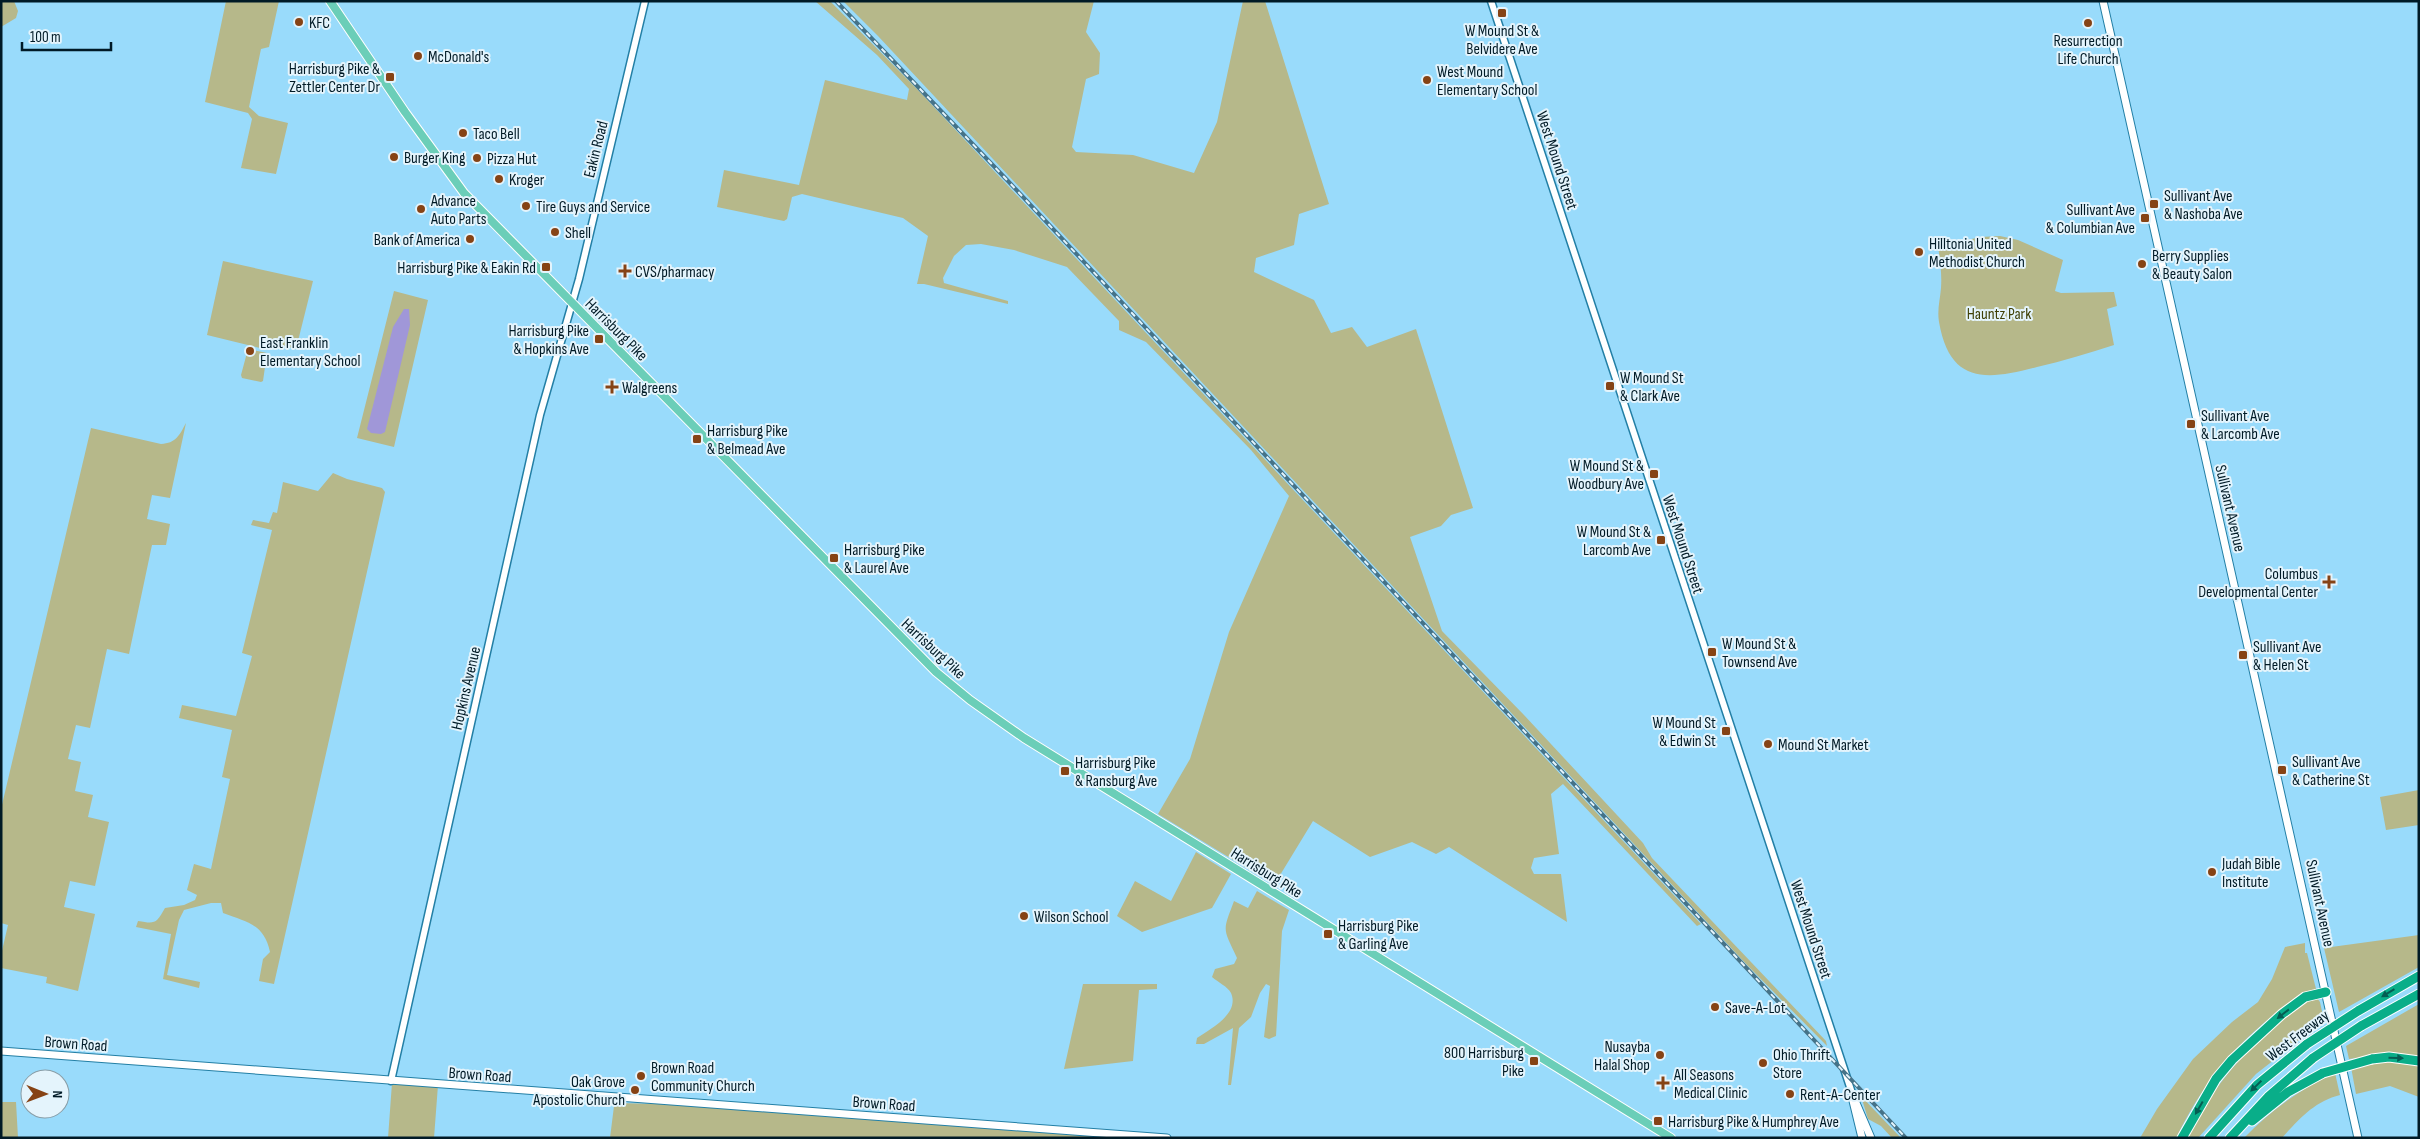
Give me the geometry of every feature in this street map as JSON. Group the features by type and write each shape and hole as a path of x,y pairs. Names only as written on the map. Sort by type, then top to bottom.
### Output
{"highway":[{"name":"West Freeway","path":"2209,1138 2257,1085 2307,1044 2358,1011 2419,976"},
{"path":"2182,1138 2216,1079 2238,1055 2282,1014 2306,997 2326,992"},
{"name":"West Freeway","path":"2230,1138 2268,1097 2313,1058 2361,1026 2419,994"},
{"path":"2230,1138 2273,1102 2322,1073 2372,1059 2389,1057 2419,1061"}],"main road":[{"name":"Harrisburg Pike","path":"330,1 452,178 510,241 919,656 970,700 1040,749 1671,1138"},
{"name":"Sullivant Avenue","path":"2103,1 2358,1138"},
{"name":"Brown Road","path":"1,1051 391,1082 1167,1138"},
{"name":"West Mound Street","path":"1853,1096 1855,1115 1862,1138"},
{"name":"West Mound Street","path":"1853,1096 1871,1138"}],"street":[{"name":"Eakin Road","path":"572,302 645,1"},
{"name":"West Mound Street","path":"1491,1 1853,1096"},
{"name":"Hopkins Avenue","path":"391,1082 540,414 572,302"}],"green space":[{"path":"1,1 14,1 18,11 16,18 1,27"},
{"path":"226,1 279,1 269,47 261,49 249,107 259,116 288,123 276,174 241,168 252,119 248,113 205,102"},
{"path":"815,1 830,1 919,91 1701,924 1697,926 1563,784 1551,794 1559,854 1534,858 1531,868 1534,874 1561,874 1567,922 1449,847 1436,854 1412,842 1370,857 1313,821 1274,885 1158,814 1190,759 1229,632 1289,496 1251,450 1146,342 1119,330 1119,321 1067,267 1014,250 981,244 966,245 954,256 943,278 944,283 1008,301 1008,304 924,284 917,284 928,236 903,218 802,194 792,197 787,219 784,221 717,207 724,170 799,185 825,80 907,100 909,89 877,55"},
{"path":"843,1 1094,1 1086,32 1100,53 1099,74 1086,79 1072,147 1076,152 1133,155 1194,173 1217,122 1243,1 1265,1 1329,204 1299,214 1294,245 1256,258 1254,272 1314,300 1331,333 1352,327 1367,347 1416,329 1473,508 1451,515 1441,526 1410,537 1442,631 1524,715 1643,843 1652,858 1826,1041 1827,1046 1747,965 878,36"},
{"name":"Hauntz Park","path":"2000,236 2018,240 2063,260 2055,291 2061,293 2114,292 2117,306 2107,309 2114,345 2056,362 2002,374 1987,375 1973,373 1962,367 1952,357 1944,343 1939,322 1938,309 1941,278 1938,246 1981,237"},
{"path":"223,261 313,281 296,349 263,341 260,348 207,335"},
{"path":"394,291 428,300 394,447 357,438"},
{"path":"248,349 267,353 263,381 261,382 242,378 241,375"},
{"path":"186,423 170,498 152,495 147,519 170,524 166,545 152,545 129,654 107,649 90,728 76,725 68,759 81,762 75,791 93,795 88,817 109,822 95,886 70,881 64,907 95,914 78,991 46,983 47,977 1,968 1,955 8,925 1,923 1,809 91,428 161,444 174,440"},
{"path":"333,473 347,479 382,488 385,492 274,984 259,981 263,959 270,952 264,935 253,925 223,913 221,903 211,903 184,910 179,920 167,975 200,982 199,988 163,979 171,934 136,927 138,921 154,922 165,908 184,905 195,900 197,895 187,890 194,864 211,869 230,779 222,777 232,730 179,718 182,705 236,716 252,656 242,653 272,530 251,525 253,520 269,523 273,512 277,513 283,482 318,491"},
{"path":"2419,790 2419,825 2386,830 2380,797"},
{"path":"1196,852 1231,874 1212,908 1142,932 1117,916 1135,881 1171,901"},
{"path":"1257,891 1289,910 1282,931 1276,1036 1269,1039 1264,1037 1270,986 1266,984 1260,993 1251,1017 1239,1028 1231,1085 1228,1085 1233,1028 1204,1044 1196,1044 1197,1038 1222,1020 1231,1008 1233,1001 1230,991 1212,977 1215,969 1234,964 1237,958 1226,930 1227,919 1234,901 1248,908"},
{"path":"2419,935 2419,967 2339,1012 2324,948"},
{"path":"2305,943 2305,953 2307,953 2316,989 2281,1009 2241,1044 2205,1087 2176,1138 2140,1138 2157,1109 2193,1059 2232,1022 2258,1002 2272,979 2285,947"},
{"path":"1083,984 1157,984 1157,989 1139,990 1133,1061 1064,1069"},
{"path":"2317,998 2320,1002 2324,1021 2256,1074 2198,1138 2185,1138 2214,1091 2249,1050 2290,1013"},
{"path":"2419,1004 2419,1058 2397,1054 2349,1059 2346,1046"},
{"path":"2392,1061 2419,1066 2419,1097 2390,1086 2356,1094 2351,1067"},
{"path":"2335,1073 2340,1095 2315,1106 2282,1138 2244,1138 2286,1101"},
{"path":"392,1083 438,1085 434,1138 388,1138"},
{"path":"1861,1096 1901,1138 1892,1138 1881,1126 1868,1119"},
{"path":"1,1102 16,1102 18,1138 1,1138"},
{"path":"618,1103 659,1104 1114,1138 610,1138 614,1106"}],"shaded area":[{"path":"404,309 409,309 410,325 385,432 381,434 371,433 367,429 393,327"}],"railway":[{"path":"836,1 1008,181 1906,1138"}],"place":[{"name":"W Mound St & Belvidere Ave","path":"1502,13"},
{"name":"KFC","path":"299,22"},
{"name":"Resurrection Life Church","path":"2088,23"},
{"name":"McDonald's","path":"418,56"},
{"name":"Harrisburg Pike & Zettler Center Dr","path":"390,77"},
{"name":"West Mound Elementary School","path":"1427,80"},
{"name":"Taco Bell","path":"463,133"},
{"name":"Burger King","path":"394,157"},
{"name":"Pizza Hut","path":"477,158"},
{"name":"Kroger","path":"499,179"},
{"name":"Sullivant Ave & Nashoba Ave","path":"2154,204"},
{"name":"Tire Guys and Service","path":"526,206"},
{"name":"Advance Auto Parts","path":"421,209"},
{"name":"Sullivant Ave & Columbian Ave","path":"2145,218"},
{"name":"Shell","path":"555,232"},
{"name":"Bank of America","path":"470,239"},
{"name":"Hilltonia United Methodist Church","path":"1919,252"},
{"name":"Berry Supplies & Beauty Salon","path":"2142,264"},
{"name":"Harrisburg Pike & Eakin Rd","path":"546,267"},
{"name":"CVS/pharmacy","path":"625,271"},
{"name":"Harrisburg Pike & Hopkins Ave","path":"599,339"},
{"name":"East Franklin Elementary School","path":"250,351"},
{"name":"W Mound St & Clark Ave","path":"1610,386"},
{"name":"Walgreens","path":"612,387"},
{"name":"Sullivant Ave & Larcomb Ave","path":"2191,424"},
{"name":"Harrisburg Pike & Belmead Ave","path":"697,439"},
{"name":"W Mound St & Woodbury Ave","path":"1654,474"},
{"name":"W Mound St & Larcomb Ave","path":"1661,540"},
{"name":"Harrisburg Pike & Laurel Ave","path":"834,558"},
{"name":"Columbus Developmental Center","path":"2329,582"},
{"name":"W Mound St & Townsend Ave","path":"1712,652"},
{"name":"Sullivant Ave & Helen St","path":"2243,655"},
{"name":"W Mound St & Edwin St","path":"1726,731"},
{"name":"Mound St Market","path":"1768,744"},
{"name":"Sullivant Ave & Catherine St","path":"2282,770"},
{"name":"Harrisburg Pike & Ransburg Ave","path":"1065,771"},
{"name":"Judah Bible Institute","path":"2212,872"},
{"name":"Wilson School","path":"1024,916"},
{"name":"Harrisburg Pike & Garling Ave","path":"1328,934"},
{"name":"Save-A-Lot","path":"1715,1007"},
{"name":"Nusayba Halal Shop","path":"1660,1055"},
{"name":"800 Harrisburg Pike","path":"1534,1061"},
{"name":"Ohio Thrift Store","path":"1763,1063"},
{"name":"Brown Road Community Church","path":"641,1076"},
{"name":"All Seasons Medical Clinic","path":"1663,1083"},
{"name":"Oak Grove Apostolic Church","path":"635,1090"},
{"name":"Rent-A-Center","path":"1790,1094"},
{"name":"Harrisburg Pike & Humphrey Ave","path":"1658,1121"}]}
